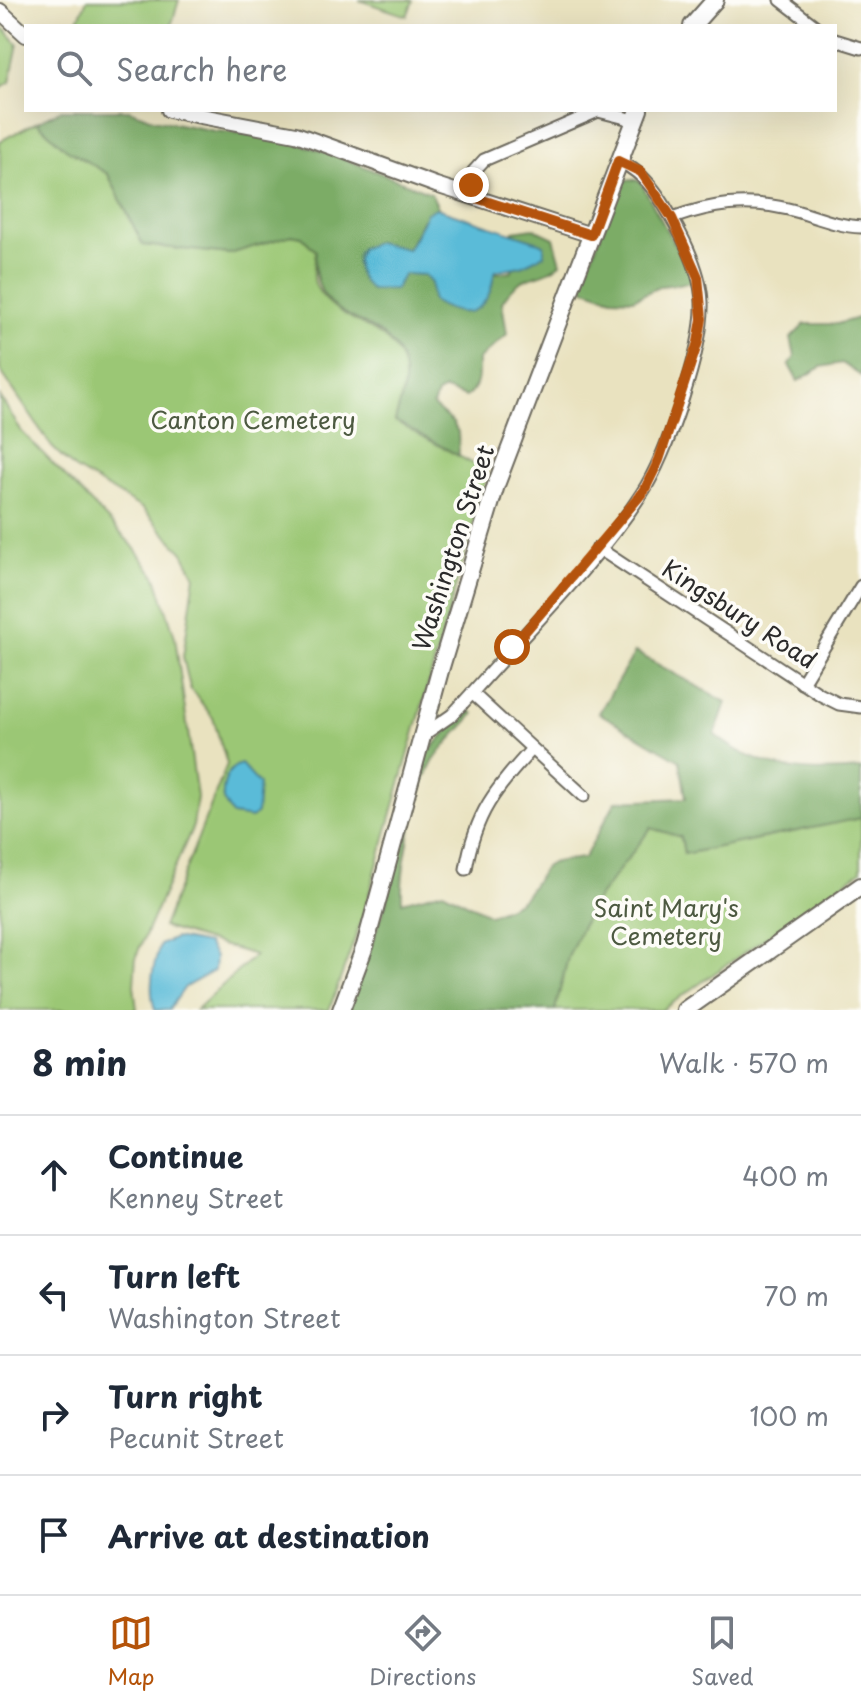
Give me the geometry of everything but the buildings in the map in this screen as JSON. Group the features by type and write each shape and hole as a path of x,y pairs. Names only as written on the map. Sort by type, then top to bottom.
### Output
{"main road":[{"path":"694,24 715,0"},
{"name":"Washington Street","path":"341,1010 373,919 496,485 636,115"},
{"path":"685,1010 861,886"}],"street":[{"path":"781,0 812,24"},
{"path":"0,11 24,33"},
{"path":"837,41 861,48"},
{"path":"180,112 296,134 591,235"},
{"path":"470,196 473,172 484,160 596,112"},
{"path":"614,112 636,115"},
{"path":"423,735 452,715 598,548 644,491 659,460 698,342 702,319 698,277 672,218 641,172 618,161"},
{"path":"672,218 724,202 751,203 788,209 840,226 861,227"},
{"name":"Kingsbury Road","path":"598,548 802,683 839,704 861,707"},
{"path":"802,683 861,586"},
{"path":"472,693 584,796"},
{"path":"466,869 477,821 487,802 532,749"}],"green space":[{"path":"87,0 179,0 172,24 76,24"},
{"path":"359,0 410,0 413,1 407,16"},
{"path":"0,24 18,44 10,82 0,88"},
{"path":"57,112 134,112 153,119 215,131 275,136 332,154 431,193 439,209 423,219 408,249 395,249 495,273 512,272 514,259 508,238 514,231 533,228 554,238 561,263 517,284 502,302 507,334 478,360 474,389 466,397 445,390 437,394 433,406 453,423 458,432 459,456 395,421 404,378 397,351 385,337 337,308 324,296 317,277 316,251 302,237 291,235 230,254 143,245 108,174 66,149 37,122"},
{"name":"Canton Cemetery","path":"37,122 66,149 108,174 143,245 230,254 291,235 302,237 316,251 314,280 326,300 379,334 399,356 404,384 395,421 488,472 362,919 329,1010 196,1010 255,955 163,927 227,764 213,718 190,688 183,657 195,576 183,553 143,509 74,468 52,447 0,370 0,141"},
{"path":"622,181 640,181 695,282 661,286 633,299 612,298 585,289 582,283"},
{"path":"861,317 861,376 842,363 821,367 798,381 789,365 795,357 791,338 805,324 837,324"},
{"path":"0,397 22,432 132,545 156,577 175,637 197,797 193,826 136,956 134,985 137,1010 0,1010"},
{"path":"635,652 726,702 715,735 749,756 766,763 802,770 861,769 861,818 684,854 681,837 651,828 590,908 568,957 555,1010 349,1010 386,903 427,754 467,708 474,714 437,756 421,792 406,850 402,902 443,891 490,915 521,900 546,866 558,861 584,858 616,801 686,798 680,761 599,713"},
{"name":"Saint Mary's Cemetery","path":"861,818 861,871 662,1010 555,1010 568,957 590,908 651,828 681,837 684,854"}],"water":[{"path":"436,208 539,242 544,245 544,255 521,266 495,271 486,299 473,311 449,310 432,301 431,283 424,275 404,274 395,289 371,290 358,270 361,248 377,242 408,249 427,213"},
{"path":"241,764 259,784 257,813 252,818 232,815 223,800 226,778 232,769"},
{"path":"175,938 207,944 215,957 214,971 185,987 169,1010 155,1010 152,985 157,953 160,945"}],"route":[{"path":"471,185 470,196 591,235 618,161 633,167 641,172 678,229 698,277 702,300 698,342 686,382 659,460 644,491 512,647"}]}
